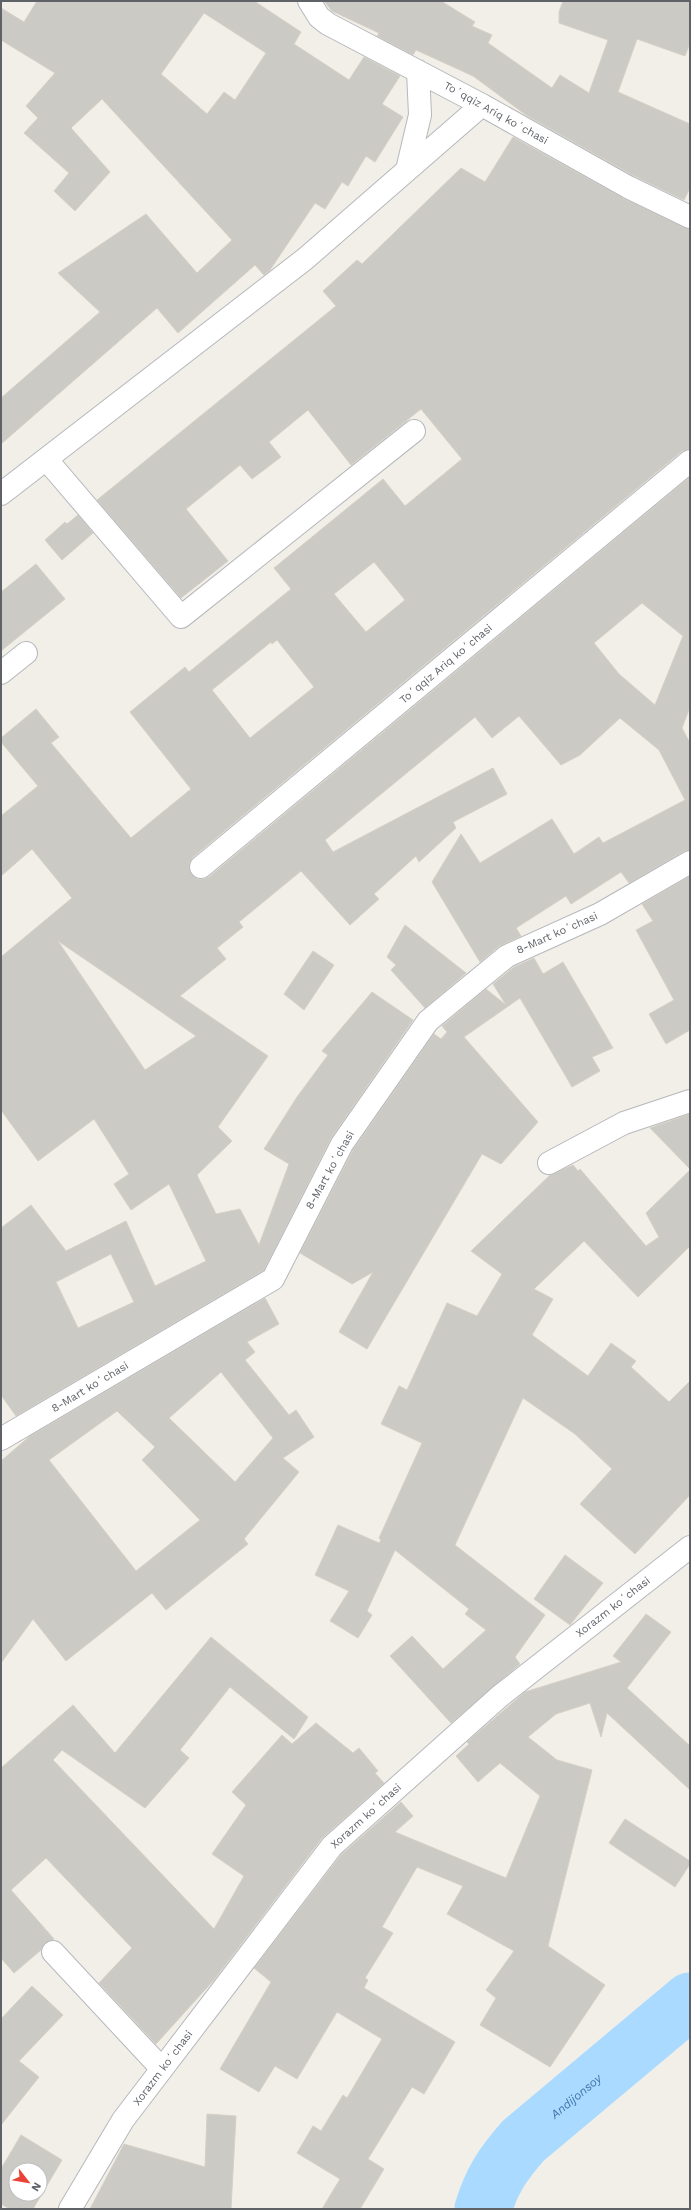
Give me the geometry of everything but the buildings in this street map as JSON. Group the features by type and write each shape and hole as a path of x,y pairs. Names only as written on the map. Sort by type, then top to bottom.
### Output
{"street":[{"name":"Toʻqqiz Ariq koʻchasi","path":"309,1 319,17 328,24 482,104 628,187 690,217"},
{"path":"407,170 420,116 418,71"},
{"path":"1,494 305,259 482,104"},
{"path":"46,459 180,617 414,431"},
{"name":"Toʻqqiz Ariq koʻchasi","path":"202,867 690,461"},
{"path":"1,673 26,653"},
{"name":"8-Mart koʻchasi","path":"1,1439 273,1278 342,1144 428,1021 507,956 600,914 690,862"},
{"path":"549,1163 624,1123 690,1101"},
{"name":"Xorazm koʻchasi","path":"70,2209 123,2120 332,1846 500,1696 690,1547"},
{"path":"53,1952 162,2069"}],"waterway":[{"name":"Andijonsoy","path":"483,2209 494,2181 523,2141 690,2001"}]}
